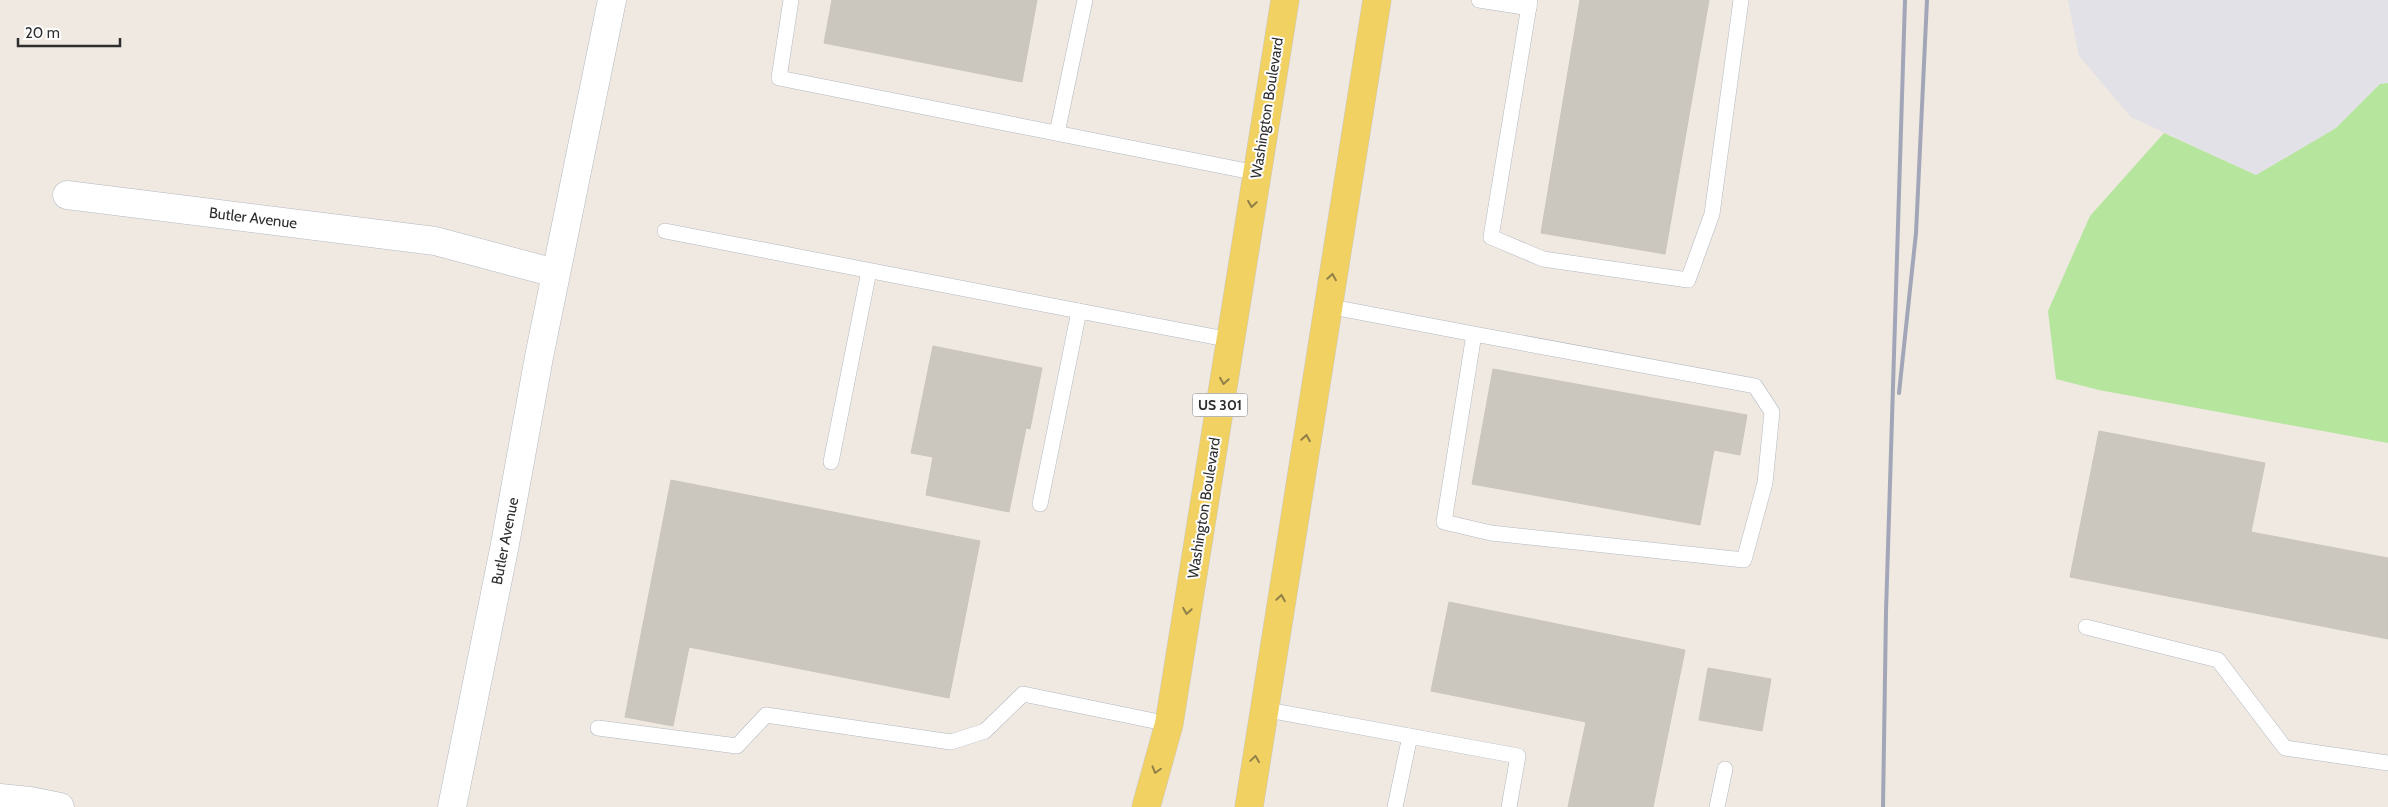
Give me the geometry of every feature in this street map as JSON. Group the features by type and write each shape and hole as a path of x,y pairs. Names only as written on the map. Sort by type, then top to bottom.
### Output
{"main road":[{"name":"Washington Boulevard","path":"1146,807 1169,724 1285,0"},
{"path":"1249,807 1263,709 1377,0"}],"street":[{"name":"Butler Avenue","path":"452,807 506,544 555,273 579,170 612,0"},
{"name":"Butler Avenue","path":"67,195 435,241 555,273"},
{"path":"0,798 60,807"}],"lane":[{"path":"791,0 779,78 1257,173"},
{"path":"1058,134 1085,0"},
{"path":"1479,0 1529,4 1491,237 1543,259 1688,280 1712,214 1741,0"},
{"path":"665,231 1230,340"},
{"path":"831,462 869,270"},
{"path":"1327,306 1755,386 1772,412 1765,483 1744,560 1490,533 1444,522 1474,334"},
{"path":"1040,504 1079,311"},
{"path":"2086,627 2218,660 2285,748 2388,763"},
{"path":"598,728 737,746 766,715 951,742 985,731 1023,694 1169,724"},
{"path":"1263,709 1518,756 1509,807"},
{"path":"1395,807 1410,736"},
{"path":"1717,807 1725,769"}],"shaded area":[{"path":"2068,0 2388,0 2388,83 2380,84 2336,128 2256,175 2131,117 2079,56"}],"green space":[{"path":"2388,83 2388,443 2099,390 2056,379 2048,311 2090,216 2164,133 2256,175 2336,128 2380,84"}],"building":[{"path":"832,0 1037,0 1022,82 824,43"},
{"path":"1580,0 1709,0 1665,254 1541,233"},
{"path":"933,346 1042,368 1030,429 1026,428 1009,512 926,495 933,457 911,453"},
{"path":"1493,369 1747,415 1740,455 1714,450 1700,525 1472,484"},
{"path":"2099,431 2265,463 2251,532 2388,558 2388,639 2070,577"},
{"path":"671,480 980,541 949,698 689,647 673,726 625,717"},
{"path":"1449,602 1685,650 1653,807 1568,807 1586,722 1431,691"},
{"path":"1708,668 1771,679 1762,731 1699,720"}],"railway":[{"path":"1883,807 1886,612 1905,0"},
{"path":"1899,393 1916,233 1927,0"}]}
